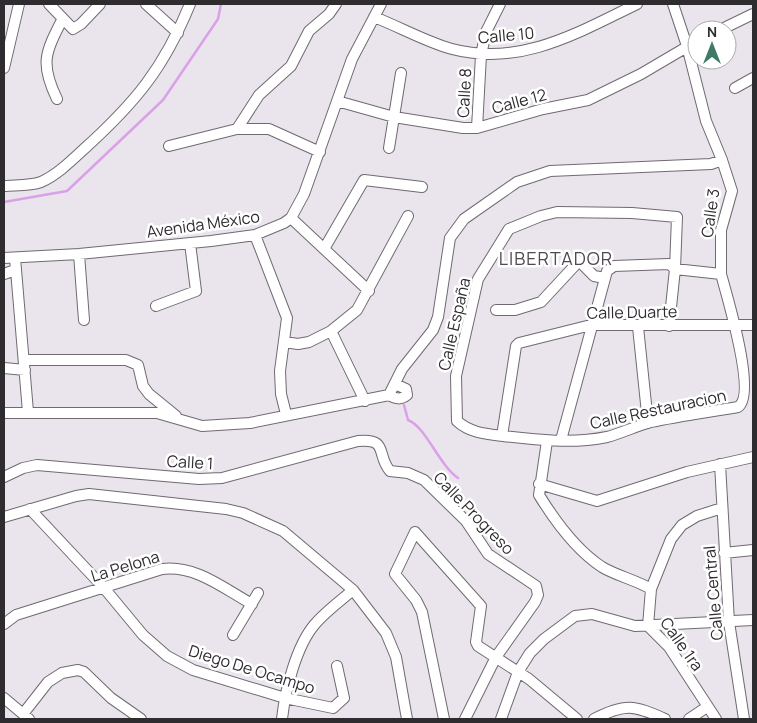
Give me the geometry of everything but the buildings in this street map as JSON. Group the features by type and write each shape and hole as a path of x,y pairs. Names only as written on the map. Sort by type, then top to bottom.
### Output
{"street":[{"path":"4,68 19,4"},
{"path":"49,4 62,20 73,28 81,24 100,4"},
{"path":"146,4 178,33"},
{"path":"4,186 41,182 51,177 124,112 146,87 165,58 190,4"},
{"path":"237,129 259,95 291,66 308,31 329,14 336,4"},
{"path":"369,291 291,218 304,194 352,59 381,4"},
{"name":"Calle 8","path":"477,128 481,54 486,32 500,4"},
{"name":"Calle 10","path":"374,17 451,49 481,54 531,50 563,40 637,4"},
{"name":"Calle 3","path":"673,4 687,46"},
{"path":"737,22 753,14"},
{"path":"57,98 48,82 45,59 48,46 62,20"},
{"name":"Calle 12","path":"337,101 394,117 463,128 477,128 543,109 588,100 641,74 687,46"},
{"name":"Calle 3","path":"693,70 706,121 722,160 732,192 721,230 721,274 746,375 747,394 744,403"},
{"path":"389,148 401,73"},
{"path":"736,88 753,78"},
{"path":"168,146 237,129 269,129 320,152"},
{"path":"390,395 402,368 434,330 438,316 450,238 464,219 518,182 550,171 711,164 722,160"},
{"path":"324,249 364,180 422,187"},
{"name":"Calle España","path":"546,446 478,432 466,428 457,421 456,376 478,279 506,232 524,222 557,212 623,212 677,217 675,269"},
{"path":"284,342 298,344 309,342 330,331 357,310 408,216"},
{"name":"Avenida México","path":"4,258 79,254 255,235 284,223 291,218"},
{"path":"255,235 287,318 280,371 281,394 286,414"},
{"path":"156,306 196,291 190,243"},
{"path":"79,254 84,320"},
{"path":"15,258 28,412"},
{"path":"496,310 515,310 541,302 579,260 594,276 605,278"},
{"path":"561,440 607,271 614,266 669,264 675,269 721,274"},
{"path":"669,326 675,269"},
{"path":"4,274 15,270"},
{"name":"Calle Duarte","path":"502,436 516,346 519,343 591,325 638,327 753,325"},
{"path":"638,327 648,423"},
{"path":"330,331 365,401"},
{"path":"4,368 24,365 126,360 134,362 138,365 143,386 149,394 181,419"},
{"path":"4,413 157,413 202,426 250,423 286,414 390,395 398,399 407,395 406,389 395,384"},
{"name":"Calle Restauracion","path":"546,446 561,440 604,437 648,423 738,407 744,403"},
{"name":"Calle 1","path":"4,478 23,468 37,465 199,480 222,478 358,441 369,440 376,442 382,449 385,466"},
{"path":"546,446 539,495 553,518 576,544 603,567 651,589"},
{"path":"540,484 597,501 720,464 753,457"},
{"name":"Calle Central","path":"720,464 729,622 744,719"},
{"name":"Calle Progreso","path":"385,466 390,471 408,473 424,480 466,521 488,554 536,586 538,595 535,602 496,657 465,719"},
{"path":"4,517 89,494 226,509 244,513 283,531 353,590 386,633 396,657 407,719"},
{"name":"Calle 1ra","path":"716,719 669,647 648,626 651,589 671,539 682,525 696,516 722,508"},
{"name":"Diego De Ocampo","path":"30,509 104,588 142,635 167,656 193,670 285,698 333,708 344,698 344,690 337,666"},
{"path":"444,719 422,612 416,600 395,574 415,532 482,606 476,644 518,672 577,719"},
{"path":"724,553 753,550"},
{"name":"La Pelona","path":"4,624 16,615 162,569 176,567 198,573 252,604"},
{"path":"282,719 285,698 302,644 308,633 316,623 353,590"},
{"path":"233,635 258,593"},
{"path":"501,719 518,672 544,639 575,616 592,614 619,623 648,626 753,620"},
{"path":"4,698 26,717 48,682 62,674 78,670 84,672 111,698 141,719"},
{"path":"594,719 620,707 630,706 665,719"},
{"path":"689,719 707,707"}],"waterway":[{"path":"4,202 67,191 163,100 218,19 221,4"},
{"path":"404,405 408,420 421,430 451,472 458,478"}],"district":[{"name":"LIBERTADOR","path":"556,258"}]}
